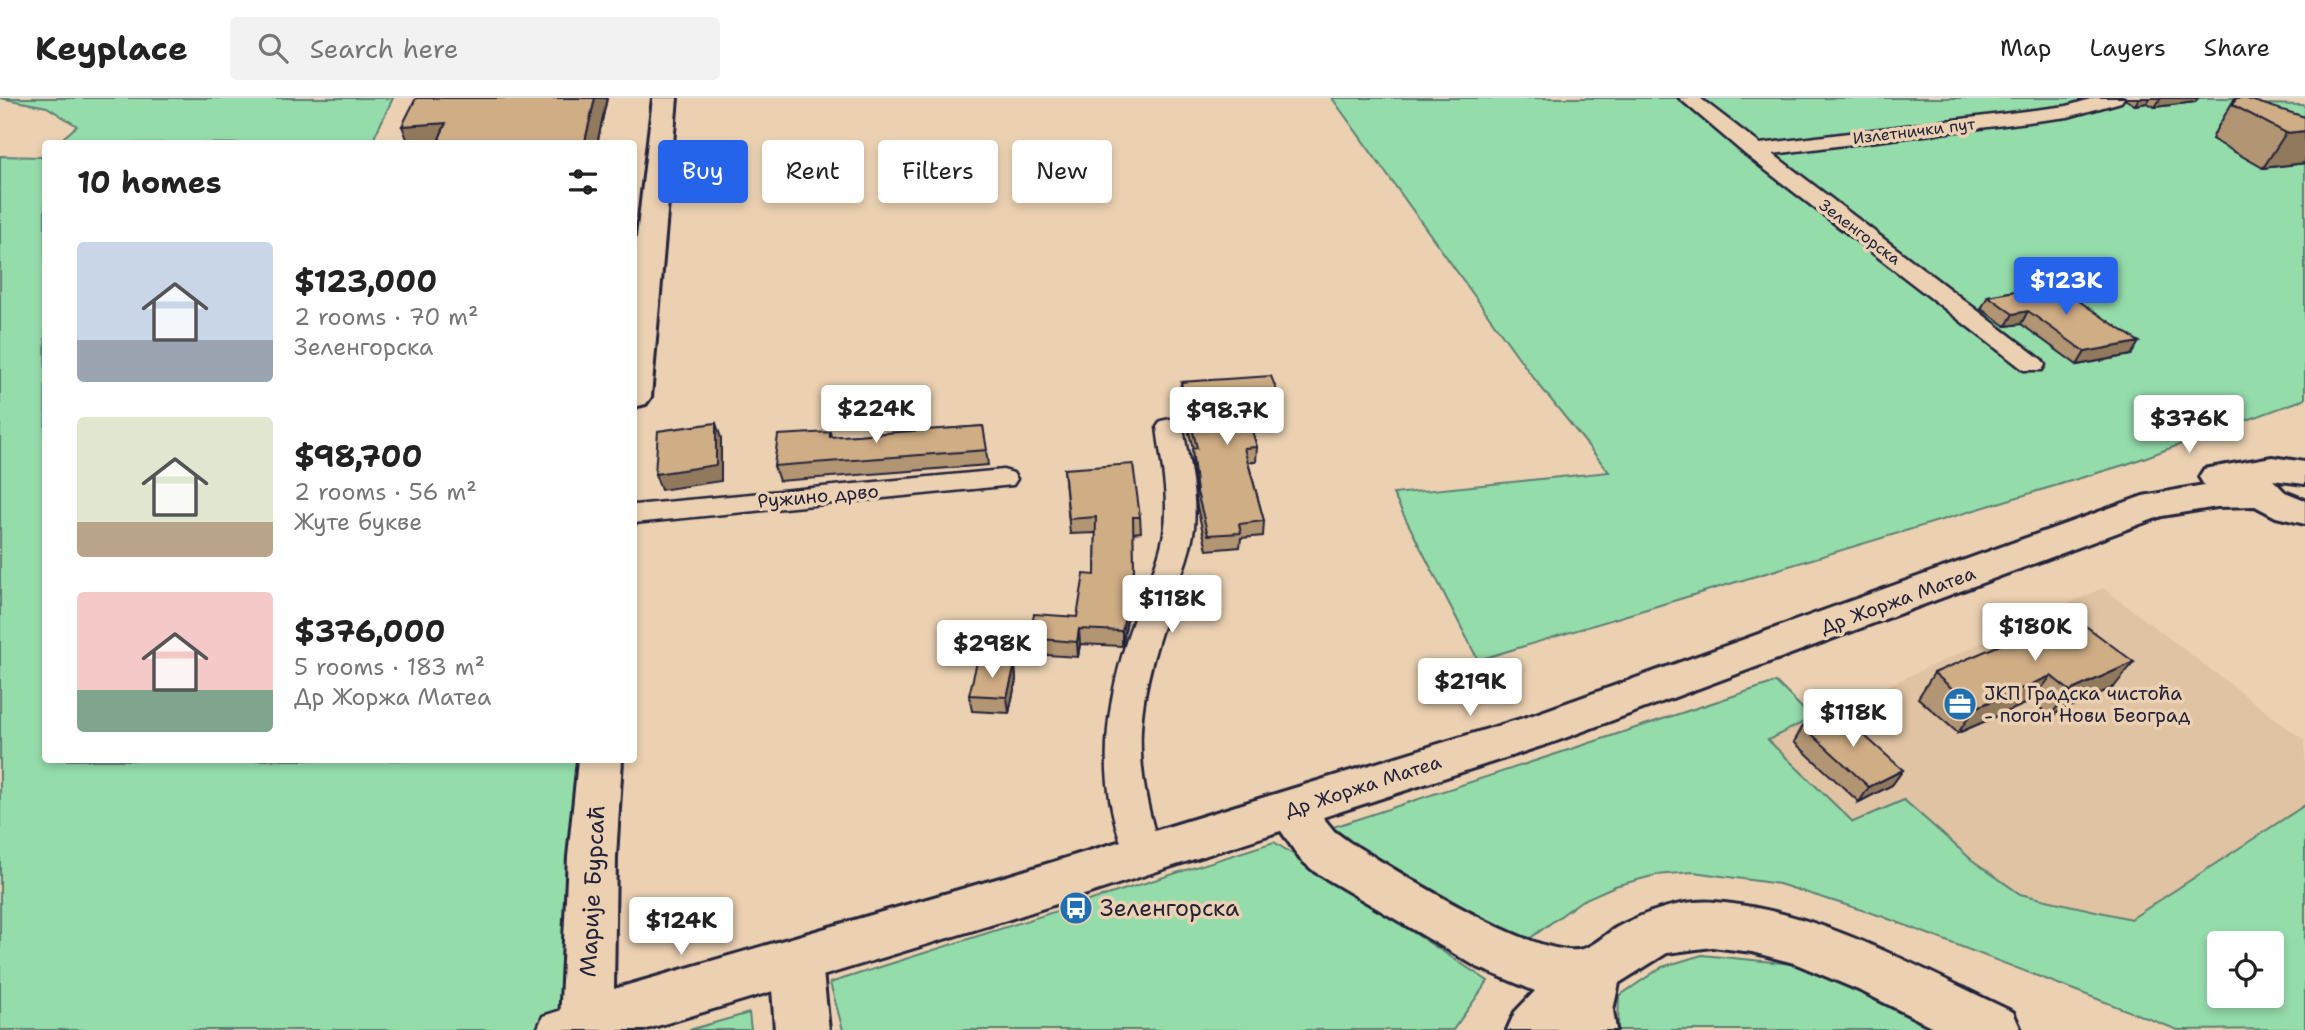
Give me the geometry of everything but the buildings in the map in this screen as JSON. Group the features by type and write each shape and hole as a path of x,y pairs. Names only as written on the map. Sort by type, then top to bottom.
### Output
{"main road":[{"path":"637,368 665,98"},
{"name":"Др Жоржа Матеа","path":"572,1026 796,962 1290,810 1638,695 2156,505 2217,495 2263,478 2272,463 2305,450"},
{"path":"2263,478 2305,474"},
{"path":"2263,478 2303,513"},
{"name":"Марије Бурсаћ","path":"572,1026 592,858 600,763"},
{"path":"1290,810 1317,845 1332,857 1522,966 1560,974 1595,972"},
{"path":"1534,1030 1567,995 1595,972 1653,935 1677,927 1727,926 1825,950 1994,1030"},
{"path":"796,962 802,1030"},
{"path":"1590,1030 1587,1010 1595,972"}],"street":[{"name":"Зеленгорска","path":"1688,98 1753,151 2033,365"},
{"name":"Излетнички пут","path":"1753,151 2068,111 2115,98"},
{"path":"1144,855 1126,804 1120,741 1130,679 1179,527 1180,510 1170,427"},
{"name":"Ружино дрво","path":"637,514 1003,479"}],"shaded area":[{"name":"ЈКП Градска чистоћа - погон Нови Београд","path":"2103,588 2305,741 2305,805 2131,919 2019,894 1972,860 1854,822 1768,740"}],"green space":[{"path":"0,98 393,98 373,140 61,140 77,126 47,107"},
{"path":"1332,98 2247,98 2258,104 2302,105 2305,106 2305,399 2127,464 1478,660 1393,494 1609,472 1532,376"},
{"path":"0,156 41,157 42,763 601,763 587,1022 557,1030 0,1030"},
{"path":"1776,682 1812,718 1768,740 1853,822 1904,800 1972,860 2020,894 2131,919 2305,805 2305,1029 2178,1030 1881,916 1779,884 1693,872 1656,875 1615,886 1581,901 1529,939 1517,944 1499,937 1330,828"},
{"path":"1274,842 1488,981 1453,1030 843,1030 830,983"},
{"path":"1702,955 1814,966 1955,1030 1618,1030 1619,996 1662,967"},
{"path":"749,1013 751,1030 689,1030"}],"place":[{"name":"ЈКП Градска чистоћа - погон Нови Београд","path":"1960,704"},
{"name":"Зеленгорска","path":"1076,908"}]}
